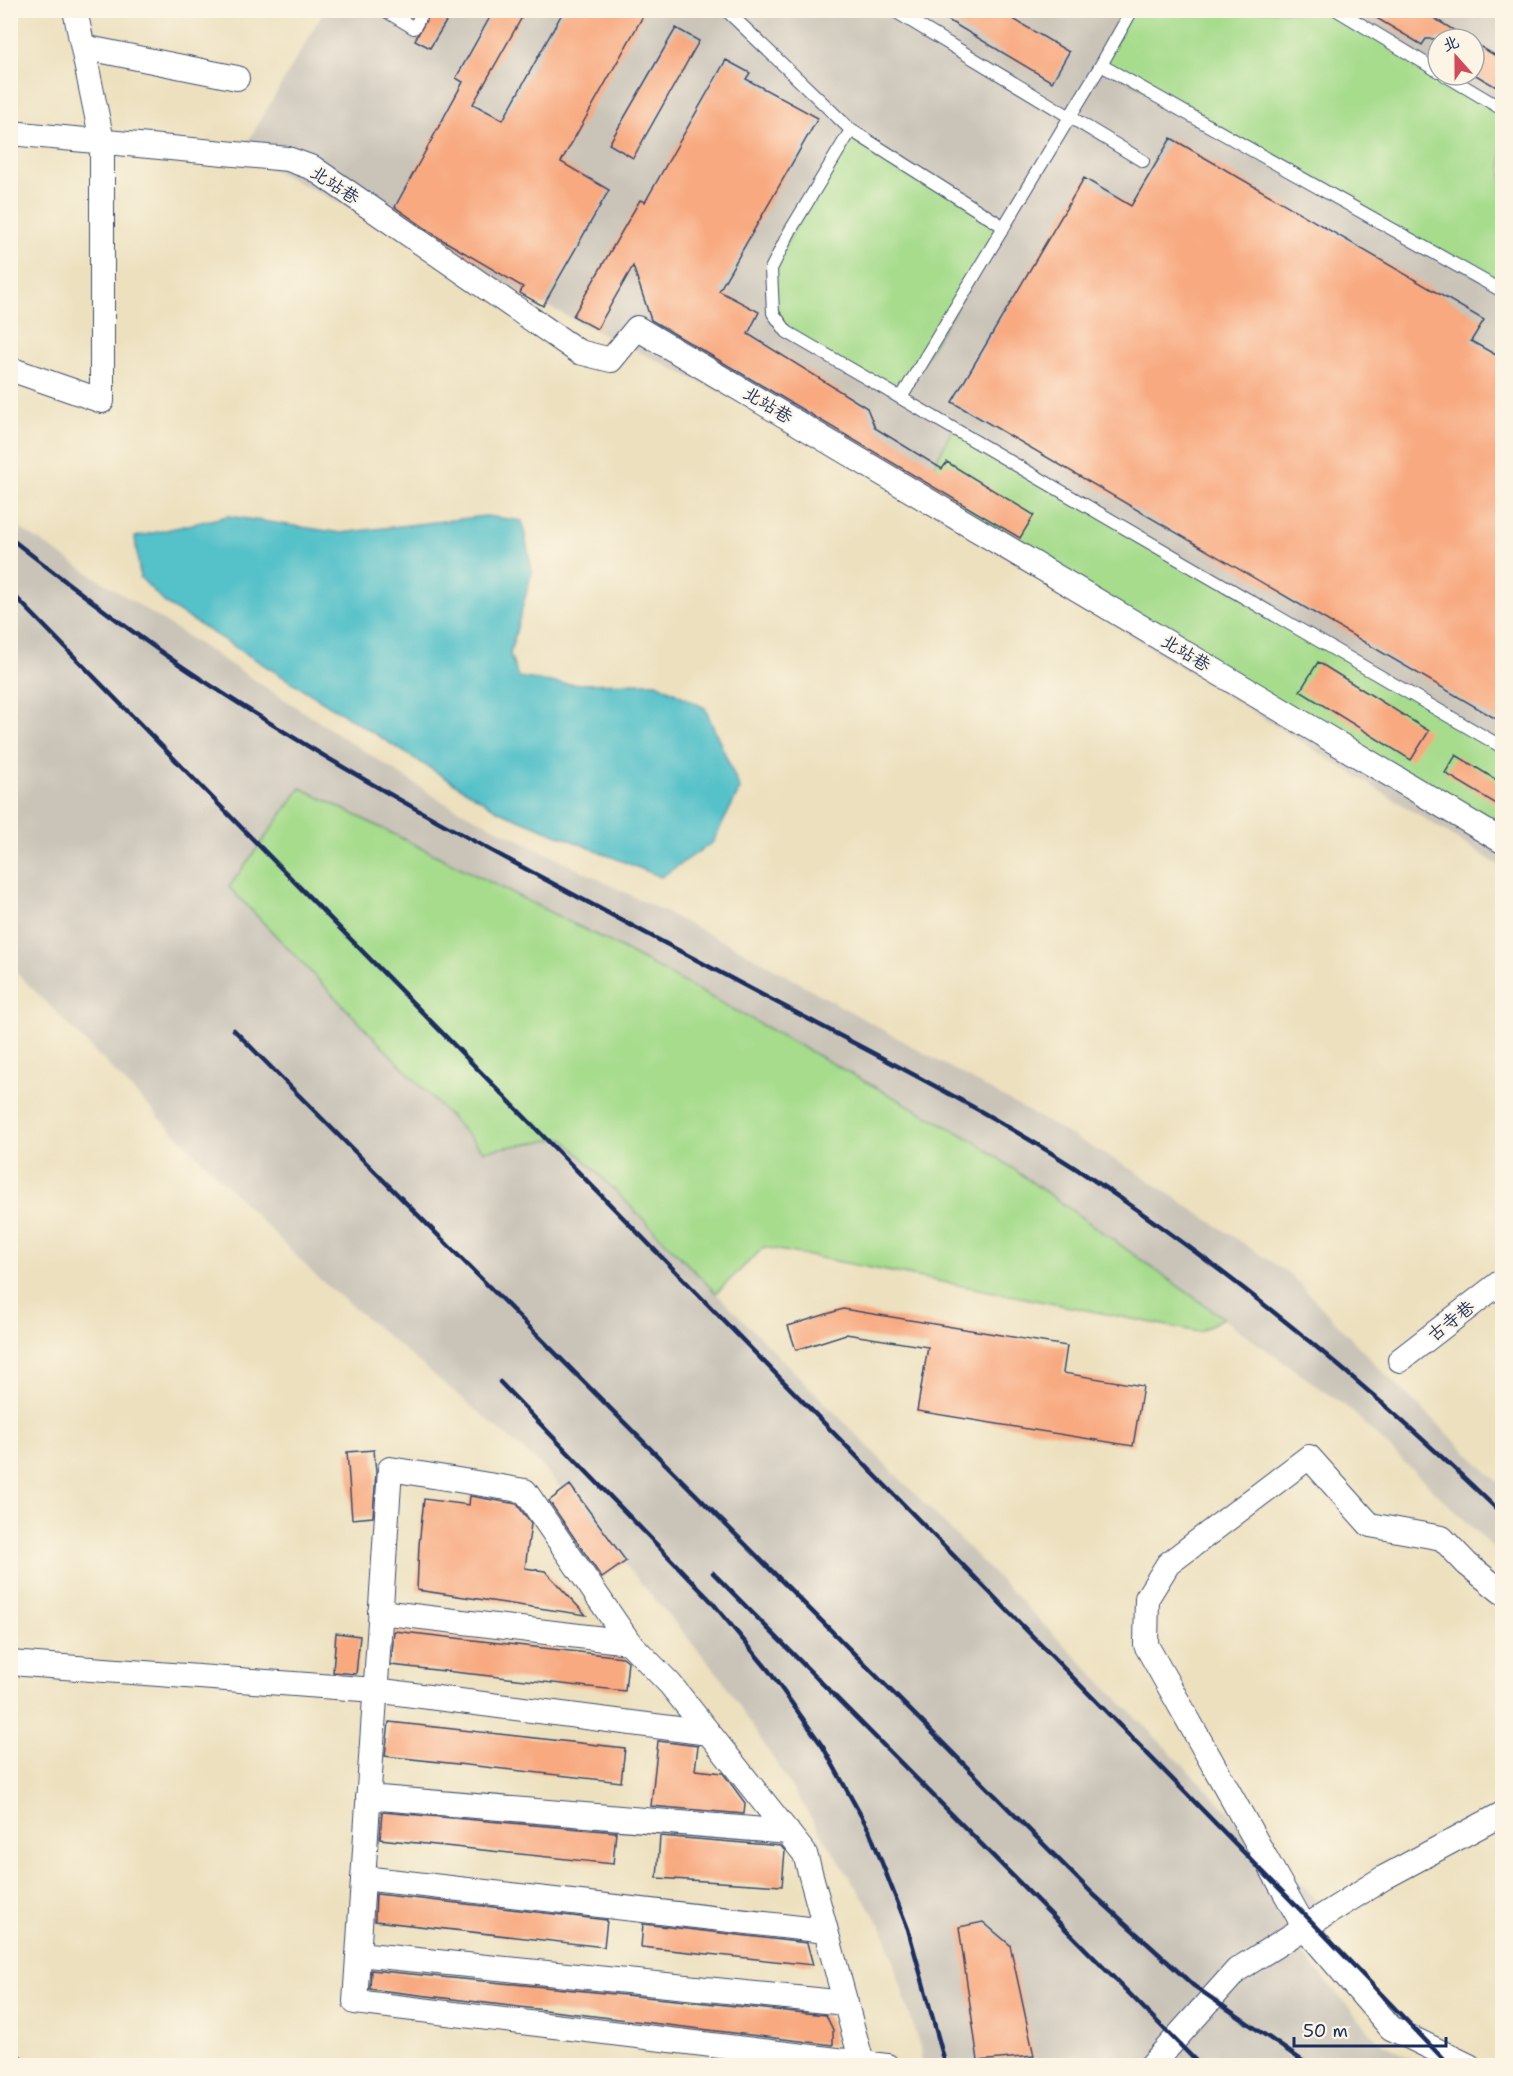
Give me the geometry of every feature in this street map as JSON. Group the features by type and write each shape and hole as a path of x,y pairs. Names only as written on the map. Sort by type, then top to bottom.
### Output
{"street":[{"path":"10,369 102,401 102,141 75,10"},
{"path":"82,47 237,78"},
{"name":"北站巷","path":"10,133 288,159 312,168 579,352 611,360 637,328 1503,841"},
{"name":"古寺巷","path":"1400,1360 1503,1281"},
{"path":"1469,2066 1391,2028 1305,1928 1146,1645 1147,1598 1168,1564 1310,1457 1370,1525 1442,1538 1467,1564 1503,1592"},
{"path":"862,2063 806,1854 670,1684 629,1642 525,1491 390,1469 355,2002 862,2063 887,2066"},
{"path":"380,1612 629,1642"},
{"path":"10,1663 375,1690 709,1733"},
{"path":"368,1797 788,1832"},
{"path":"1151,2066 1237,1970 1385,1877 1503,1814"},
{"path":"363,1878 826,1931"},
{"path":"358,1954 846,2004"}],"lane":[{"path":"384,10 414,28 424,10"},
{"path":"726,10 851,130 1004,227"},
{"path":"893,10 1143,161"},
{"path":"901,398 1132,10"},
{"path":"1337,10 1426,64"},
{"path":"1101,65 1503,291"},
{"path":"1465,87 1503,109"},
{"path":"851,130 790,231 771,269 773,313 787,332 1503,747"}],"shaded area":[{"path":"324,11 1502,11 1502,867 821,442 241,154"},
{"path":"10,522 443,802 739,949 1138,1173 1291,1275 1379,1368 1502,1486 1502,1556 1348,1408 974,1141 610,942 302,788 229,887 483,1151 563,1138 1337,1921 1303,1954 1378,2041 1424,2065 1174,2066 1163,2053 1151,2066 922,2065 920,2047 883,1929 720,1676 540,1464 317,1277 11,967"}],"green space":[{"path":"1132,11 1337,11 1426,64 1426,87 1465,87 1502,109 1502,291 1101,65"},
{"path":"851,130 1004,227 901,398 790,334 773,313 771,269"},
{"path":"953,428 1502,747 1502,841 919,495"},
{"path":"301,788 610,942 974,1141 1223,1318 1199,1332 764,1247 716,1293 563,1138 483,1151 229,887"}],"water":[{"path":"228,516 341,533 486,516 522,521 532,571 510,654 518,677 563,684 656,683 705,708 740,789 713,842 661,877 499,811 166,604 140,577 135,537"}],"building":[{"path":"432,10 453,10 430,48 415,40"},
{"path":"494,10 526,10 473,104 503,120 564,10 632,10 643,16 561,162 609,190 543,306 520,293 523,287 441,239 395,207 463,82 456,78"},
{"path":"931,10 998,10 1069,52 1052,82"},
{"path":"1363,10 1421,10 1449,27 1426,27 1426,39 1422,45"},
{"path":"676,28 699,41 633,158 609,144"},
{"path":"1486,50 1503,60 1503,91 1486,81"},
{"path":"726,60 750,73 746,79 818,118 719,291 759,312 748,334 867,408 875,428 942,469 947,462 1034,515 1020,538 651,320 633,266 597,329 573,316 640,200 645,202"},
{"path":"1171,138 1484,320 1471,341 1503,359 1503,723 952,402 1084,178 1131,206"},
{"path":"1318,662 1429,731 1411,760 1300,691"},
{"path":"1456,755 1503,784 1503,808 1445,773"},
{"path":"843,1309 1067,1346 1063,1373 1143,1386 1133,1446 917,1411 928,1347 846,1334 796,1350 788,1326"},
{"path":"374,1450 376,1472 373,1517 352,1519 347,1452"},
{"path":"570,1485 626,1561 602,1578 549,1501"},
{"path":"470,1496 517,1504 531,1524 525,1568 545,1571 586,1615 417,1590 424,1499 469,1505"},
{"path":"394,1631 623,1657 628,1661 625,1691 391,1665"},
{"path":"336,1633 360,1636 356,1674 333,1672"},
{"path":"389,1722 625,1748 621,1782 385,1756"},
{"path":"658,1741 698,1746 695,1770 723,1773 745,1803 744,1814 651,1806"},
{"path":"382,1812 616,1832 613,1864 380,1839"},
{"path":"660,1836 781,1846 785,1851 782,1886 657,1878"},
{"path":"376,1894 607,1920 604,1947 375,1921"},
{"path":"983,1922 1010,1945 1034,2056 978,2061 959,1927"},
{"path":"643,1924 807,1943 813,1965 641,1947"},
{"path":"371,1970 826,2015 833,2030 833,2045 370,1989"}],"railway":[{"path":"10,538 183,667 250,711 387,793 962,1101 1092,1179 1200,1255 1304,1337 1405,1424 1502,1514"},
{"path":"10,591 1314,1924 1450,2066"},
{"path":"234,1030 1094,1895 1194,1986 1310,2066"},
{"path":"500,1382 711,1601 769,1671 823,1747 869,1830 908,1929 946,2066"},
{"path":"713,1573 1201,2066"},
{"path":"10,2051 33,2066"}]}
